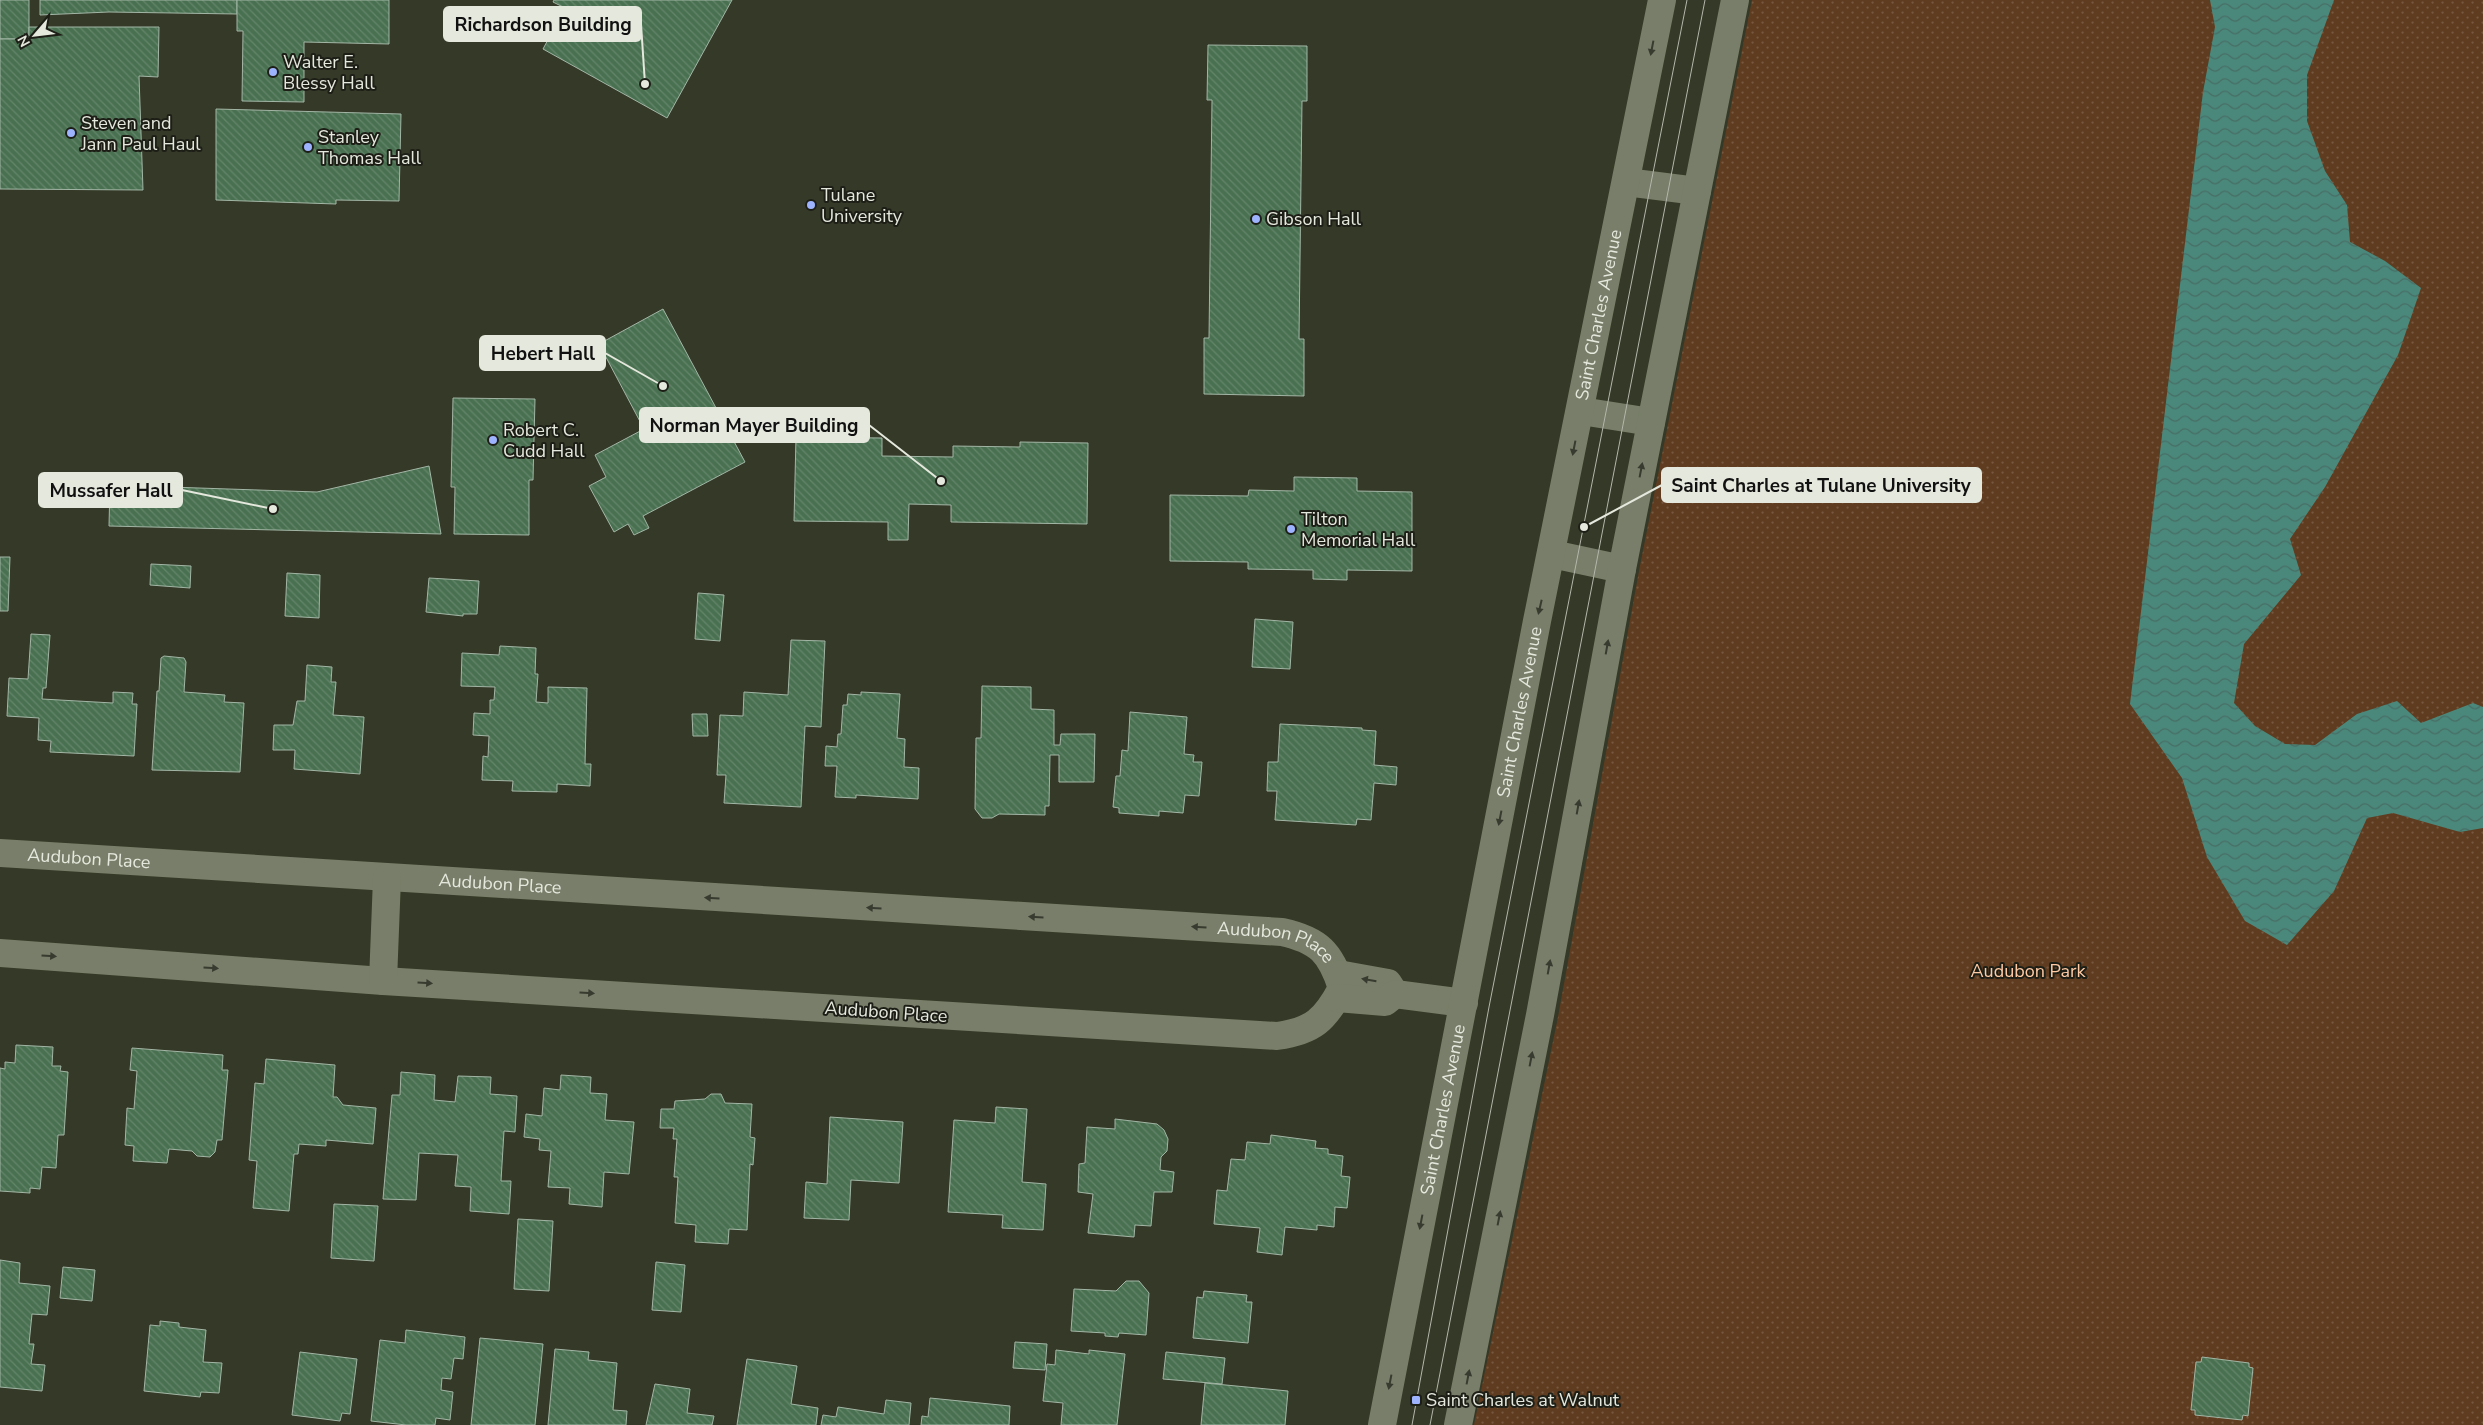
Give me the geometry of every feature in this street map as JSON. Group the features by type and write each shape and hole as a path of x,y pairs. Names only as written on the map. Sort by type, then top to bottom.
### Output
{"main road":[{"name":"Saint Charles Avenue","path":"1386,1424 1537,621 1581,411 1662,0"},
{"path":"1458,1425 1542,1005 1622,569 1735,0"},
{"path":"1626,182 1697,191"},
{"path":"1581,411 1651,422"},
{"path":"1552,554 1622,569"},
{"name":"Audubon Place","path":"0,853 1282,932 1301,936 1321,947 1334,964 1338,986 1331,1009 1313,1026 1296,1033 1277,1036 383,981 0,953"},
{"path":"383,981 387,878"},
{"path":"1338,986 1385,1002 1395,994 1464,1002"}],"green space":[{"name":"Audubon Park","path":"1752,0 2483,0 2483,1425 1474,1425 1558,1017 1639,571"}],"water":[{"path":"2210,0 2334,0 2307,75 2307,121 2325,171 2347,205 2350,242 2385,261 2421,288 2398,355 2325,487 2290,539 2301,575 2244,644 2234,703 2255,726 2285,744 2315,745 2357,714 2397,701 2421,723 2473,703 2483,707 2483,828 2460,832 2393,813 2367,818 2334,891 2287,945 2245,921 2207,857 2182,778 2130,704 2203,92 2215,27"}],"building":[{"path":"0,0 29,0 29,39 0,39"},
{"path":"40,0 237,0 237,14 109,12 40,15"},
{"name":"Walter E. Blessy Hall","path":"237,0 389,0 389,44 304,42 304,102 242,101 243,31 237,31"},
{"path":"554,0 732,0 667,118 543,49 565,8 553,2"},
{"name":"Steven and Jann Paul Haul","path":"29,27 159,27 158,77 139,76 143,190 0,189 0,39 29,39"},
{"name":"Gibson Hall","path":"1208,45 1307,46 1307,101 1302,101 1299,339 1304,339 1304,396 1204,394 1204,338 1209,338 1212,100 1207,100"},
{"name":"Stanley Thomas Hall","path":"216,109 401,114 399,201 336,200 336,204 216,200"},
{"path":"663,309 745,462 643,516 649,528 634,535 628,524 614,532 589,486 606,477 595,455 644,429 599,344"},
{"name":"Robert C. Cudd Hall","path":"453,398 535,399 533,480 529,480 529,535 454,534 455,487 451,487"},
{"path":"796,437 882,438 882,456 953,457 953,446 1020,447 1020,442 1088,443 1087,524 951,522 951,505 909,504 908,540 888,540 888,522 794,521"},
{"path":"429,466 441,534 109,526 110,485 317,492"},
{"name":"Tilton Memorial Hall","path":"1294,477 1357,478 1357,491 1412,492 1412,571 1347,570 1347,580 1313,579 1313,570 1248,569 1248,562 1170,561 1170,495 1248,496 1249,490 1294,491"},
{"path":"0,557 10,557 8,611 0,611"},
{"path":"151,564 191,566 190,588 150,585"},
{"path":"287,573 320,575 319,618 285,616"},
{"path":"429,578 479,581 477,614 463,614 463,616 426,612"},
{"path":"698,593 724,595 720,641 695,639"},
{"path":"1255,619 1293,622 1290,669 1252,667"},
{"path":"31,634 50,635 46,688 43,688 42,699 113,703 113,692 133,693 132,704 137,704 134,756 50,752 51,741 38,740 39,718 7,716 9,678 28,679"},
{"path":"791,640 825,641 821,727 805,726 801,807 724,803 726,775 717,775 720,715 743,716 744,692 788,695"},
{"path":"500,646 536,648 535,674 538,674 536,702 548,703 548,687 587,688 585,764 591,764 590,786 557,784 557,792 512,791 513,781 482,780 483,756 488,757 489,736 473,735 474,713 490,714 490,700 494,700 495,687 461,686 462,653 499,655"},
{"path":"164,656 184,658 186,662 184,692 225,695 224,702 244,703 240,772 152,770 157,691 159,691 161,658"},
{"path":"307,665 332,667 331,682 336,682 333,715 364,717 360,774 294,769 295,750 273,750 274,725 293,725 297,701 305,701"},
{"path":"982,686 1031,687 1031,709 1054,710 1054,745 1060,745 1061,734 1095,734 1094,782 1059,782 1059,755 1050,755 1049,806 1045,806 1045,815 999,814 992,818 982,818 975,809 976,738 981,738"},
{"path":"861,692 900,694 897,738 905,739 904,767 919,768 918,799 856,795 856,798 835,797 837,766 825,766 826,746 837,747 838,734 841,734 843,705 847,705 848,694 861,695"},
{"path":"1130,712 1187,717 1184,754 1194,755 1193,762 1202,762 1199,796 1185,795 1183,813 1159,811 1159,816 1119,813 1119,808 1113,807 1116,776 1120,776 1122,750 1128,751"},
{"path":"692,714 707,714 708,736 693,736"},
{"path":"1280,724 1362,728 1362,730 1376,731 1374,765 1397,767 1396,785 1374,783 1371,820 1357,819 1356,825 1275,820 1277,791 1267,791 1268,762 1278,762"},
{"path":"16,1045 53,1047 52,1066 61,1066 60,1071 68,1072 64,1135 58,1135 56,1168 42,1167 40,1189 30,1188 30,1193 0,1191 0,1068 5,1069 5,1062 15,1063"},
{"path":"132,1048 223,1055 222,1070 228,1070 222,1140 217,1140 215,1152 210,1157 197,1156 192,1151 169,1149 167,1163 133,1161 134,1146 125,1145 127,1108 134,1109 137,1071 130,1070"},
{"path":"266,1059 335,1065 333,1097 337,1097 343,1105 376,1108 373,1144 326,1140 326,1146 299,1144 298,1154 294,1154 289,1211 253,1208 257,1161 249,1160 255,1083 264,1084"},
{"path":"401,1072 435,1075 434,1100 455,1102 458,1076 491,1077 490,1094 517,1096 515,1132 504,1131 501,1181 511,1181 509,1214 470,1211 471,1187 455,1186 458,1155 419,1153 416,1200 383,1199 392,1095 400,1095"},
{"path":"561,1075 591,1077 590,1093 607,1094 605,1120 634,1122 629,1174 604,1172 602,1207 569,1204 570,1188 548,1187 551,1151 539,1150 540,1139 524,1137 526,1114 542,1116 544,1088 560,1090"},
{"path":"711,1094 721,1094 725,1103 752,1104 750,1137 755,1138 753,1165 750,1164 747,1230 729,1229 728,1244 695,1242 696,1225 675,1223 678,1177 674,1177 677,1139 673,1139 674,1128 660,1128 661,1109 674,1109 675,1101 705,1099"},
{"path":"996,1107 1027,1109 1022,1182 1046,1184 1043,1230 1002,1228 1003,1215 948,1212 954,1120 995,1123"},
{"path":"830,1117 903,1122 899,1183 851,1180 849,1220 804,1218 806,1182 827,1184"},
{"path":"1115,1119 1157,1124 1164,1130 1168,1139 1167,1151 1161,1157 1160,1170 1174,1172 1172,1192 1154,1192 1151,1226 1135,1225 1134,1237 1088,1233 1093,1194 1078,1192 1079,1164 1085,1163 1087,1127 1115,1129"},
{"path":"1271,1135 1316,1141 1315,1148 1328,1149 1328,1154 1343,1156 1341,1176 1350,1177 1347,1208 1335,1207 1334,1227 1317,1225 1317,1230 1285,1227 1282,1255 1257,1252 1260,1228 1214,1224 1217,1190 1227,1191 1231,1159 1245,1160 1247,1142 1270,1144"},
{"path":"334,1204 378,1206 374,1261 331,1258"},
{"path":"518,1219 553,1221 549,1291 514,1289"},
{"path":"0,1260 20,1263 19,1283 50,1286 47,1315 32,1314 29,1344 34,1344 31,1364 45,1365 42,1391 0,1387"},
{"path":"656,1262 685,1265 681,1312 652,1310"},
{"path":"63,1267 95,1270 92,1301 60,1298"},
{"path":"1126,1281 1139,1281 1149,1293 1146,1335 1119,1333 1118,1337 1105,1336 1105,1333 1071,1331 1074,1289 1116,1291"},
{"path":"1204,1291 1247,1295 1246,1302 1252,1302 1248,1343 1193,1338 1197,1297 1203,1298"},
{"path":"160,1321 179,1323 179,1327 206,1330 203,1362 222,1363 219,1393 201,1392 200,1397 144,1391 150,1325 160,1326"},
{"path":"406,1330 465,1337 463,1359 454,1358 451,1379 442,1378 441,1390 453,1392 450,1420 436,1418 435,1425 406,1425 371,1421 380,1340 405,1343"},
{"path":"480,1338 543,1344 535,1425 471,1425"},
{"path":"1015,1342 1047,1344 1045,1370 1013,1368"},
{"path":"555,1349 589,1352 588,1360 617,1363 613,1410 627,1411 626,1425 548,1425"},
{"path":"1056,1350 1089,1354 1089,1350 1125,1354 1117,1425 1061,1425 1063,1403 1043,1401 1047,1364 1055,1365"},
{"path":"300,1352 357,1359 350,1414 342,1413 340,1421 292,1415"},
{"path":"1166,1352 1225,1358 1222,1384 1163,1379"},
{"path":"2202,1357 2249,1363 2249,1367 2253,1368 2248,1416 2243,1415 2242,1420 2195,1415 2195,1410 2191,1410 2196,1362 2201,1362"},
{"path":"747,1359 797,1366 791,1404 818,1408 816,1425 737,1425"},
{"path":"1205,1383 1288,1391 1285,1425 1201,1425"},
{"path":"655,1384 690,1389 687,1413 714,1416 712,1425 646,1425"},
{"path":"930,1398 1010,1406 1009,1425 921,1425 922,1416 928,1417"},
{"path":"886,1400 911,1403 909,1425 821,1425 823,1415 836,1417 838,1407 884,1414"}],"tram line":[{"path":"1412,1425 1489,1007 1687,0"},
{"path":"1430,1425 1705,0"}],"place":[{"name":"Walter E. Blessy Hall","path":"273,72"},
{"name":"Richardson Building","path":"645,84"},
{"name":"Steven and Jann Paul Haul","path":"71,133"},
{"name":"Stanley Thomas Hall","path":"308,147"},
{"name":"Tulane University","path":"811,205"},
{"name":"Gibson Hall","path":"1256,219"},
{"name":"Hebert Hall","path":"663,386"},
{"name":"Robert C. Cudd Hall","path":"493,440"},
{"name":"Norman Mayer Building","path":"941,481"},
{"name":"Mussafer Hall","path":"273,509"},
{"name":"Saint Charles at Tulane University","path":"1584,527"},
{"name":"Tilton Memorial Hall","path":"1291,529"},
{"name":"Saint Charles at Walnut","path":"1416,1400"}]}
